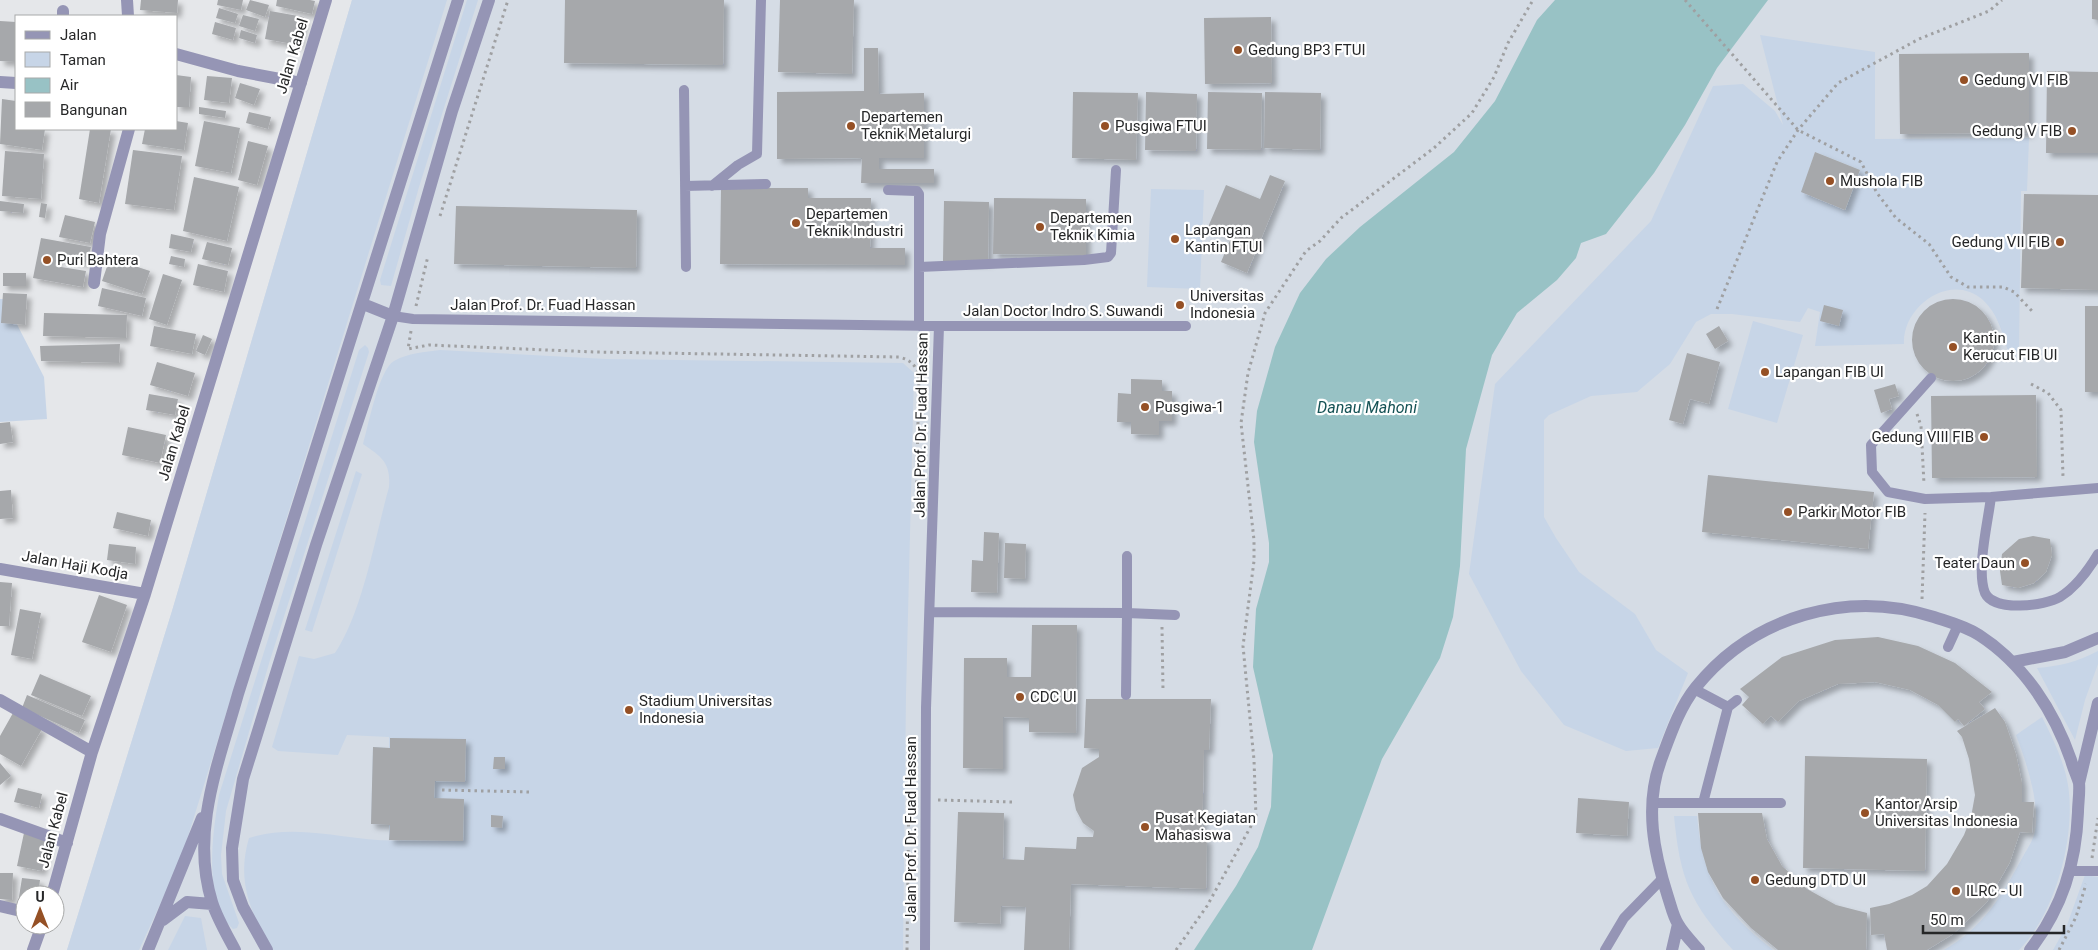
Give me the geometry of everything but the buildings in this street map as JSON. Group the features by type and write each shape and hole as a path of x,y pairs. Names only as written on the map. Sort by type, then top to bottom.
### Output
{"street":[{"path":"127,0 128,15"},
{"name":"Jalan Kabel","path":"55,885 92,752 144,594 326,0"},
{"path":"148,950 207,808 238,694 458,0"},
{"path":"267,950 243,907 233,880 232,848 242,784 313,554 393,316 452,111 488,0"},
{"path":"178,55 238,71 301,82"},
{"path":"0,82 15,83"},
{"path":"94,283 100,234 129,130"},
{"path":"363,304 393,316"},
{"name":"Jalan Haji Kodja","path":"0,569 144,594"},
{"path":"1699,950 1678,924 1654,850 1653,803 1657,772 1670,735 1694,689 1713,668 1743,642 1778,623 1816,611 1856,605 1895,607 1958,625 1978,634 2013,662 2048,709 2064,740 2079,784"},
{"path":"2013,662 2065,652 2098,638"},
{"path":"0,700 92,752"},
{"path":"2030,950 2044,931 2060,902 2071,870 2077,840 2079,784 2098,702"},
{"path":"207,808 203,849 205,875 212,904 235,950"},
{"path":"0,819 67,843"},
{"path":"161,921 187,902 212,904"},
{"path":"0,906 15,910"},
{"path":"1672,950 1678,924"},
{"path":"33,950 38,935"}],"lane":[{"path":"712,186 738,165 757,154 762,0"},
{"path":"684,90 686,266"},
{"path":"919,266 1084,260 1108,257 1111,253 1116,170"},
{"path":"685,186 766,184"},
{"path":"888,190 908,189 917,191 919,194 920,326"},
{"name":"Jalan Prof. Dr. Fuad Hassan","path":"393,316 413,319 940,326 925,800 925,950"},
{"name":"Jalan Doctor Indro S. Suwandi","path":"940,326 1186,326"},
{"path":"1931,378 1871,445 1872,472 1888,492 1925,499 1991,497 2098,488"},
{"path":"1991,497 1982,572 1986,594 1997,604 2031,606 2060,597 2087,572 2098,554"},
{"path":"1126,695 1127,556"},
{"path":"930,612 1175,615"},
{"path":"1948,648 1958,625"},
{"path":"1694,689 1732,703 1703,803"},
{"path":"1653,803 1781,803"},
{"path":"2071,870 2098,871"},
{"path":"1605,950 1624,918 1662,879"}],"path":[{"path":"438,223 508,0"},
{"path":"1176,950 1207,906 1256,817 1253,752 1242,646 1254,561 1254,540 1241,410 1248,373 1265,313 1306,251 1320,241 1342,218 1434,148 1472,113 1494,77 1508,43 1533,0"},
{"path":"1685,0 1798,130 1861,162 1882,199 1896,218 1929,244 1951,277 1968,286 2003,288 2014,292 2032,311"},
{"path":"1717,309 1776,162 1798,130 1838,83 1920,39 1989,11 2002,0"},
{"path":"430,250 413,319 408,349 429,345 528,350 899,357 909,360 917,368 920,377 916,518"},
{"path":"2031,384 2048,393 2061,410 2063,490"},
{"path":"1162,614 1163,690"},
{"path":"907,950 910,781"},
{"path":"442,790 531,792"},
{"path":"925,800 1013,802"}],"shaded area":[{"name":"Universitas Indonesia","path":"352,0 2098,0 2098,950 67,950 172,611"}],"green space":[{"path":"352,0 447,0 181,859 139,950 67,950 172,611"},
{"path":"467,0 478,0 419,187 391,286 381,285 380,280"},
{"path":"1760,35 1875,52 1875,139 2029,138 2027,191 2021,191 2019,352 2008,351 1996,317 1983,300 1970,292 1956,289 1943,291 1930,297 1919,306 1905,330 1904,344 1815,346 1820,312 1808,308 1800,322 1732,314 1711,314 1696,322 1670,364 1637,392 1591,396 1549,415 1544,420 1544,517 1579,572 1635,614 1656,650 1688,673 1658,748 1626,751 1564,725 1521,671 1469,574 1495,384 1651,221 1713,86 1743,84 1775,111 1783,125","holes":["1815,152 1860,170 1845,210 1806,194 1810,178 1808,173"]},
{"name":"Lapangan Kantin FTUI","path":"1151,189 1204,190 1200,289 1147,287"},
{"path":"0,299 4,299 44,377 47,419 0,422"},
{"name":"Lapangan FIB UI","path":"1753,321 1803,335 1777,423 1728,409"},
{"path":"365,345 369,352 270,660 226,811 221,855 222,874 239,923 237,928 233,929 223,916 213,883 214,827 219,795 359,350"},
{"path":"440,350 606,359 903,363 914,373 906,695 903,950 272,950 252,910 245,883 245,854 249,838 269,833 308,832 389,840 389,825 371,824 373,747 389,748 389,737 347,735 338,755 278,751 272,747 299,656 314,659 335,653 345,636 361,595 389,487 387,466 384,461 363,444 379,386 389,366 399,358"},
{"path":"356,471 362,474 312,632 305,630"},
{"path":"2098,651 2098,664 2085,700 2075,740 2037,668 2068,663"},
{"path":"2042,717 2064,767 2070,805 2066,850 2053,895 2032,934 2019,950 1944,950 1969,932 1989,912 2033,838 2036,812 2032,785 2016,735"},
{"path":"1674,816 1697,816 1704,859 1718,892 1740,921 1773,950 1733,950 1706,918 1697,904 1684,874 1676,838"},
{"path":"2085,875 2098,877 2098,950 2053,950 2067,925"},
{"path":"185,916 201,918 207,950 168,950"}],"water":[{"name":"Danau Mahoni","path":"1555,0 1768,0 1717,68 1685,125 1654,173 1606,234 1581,243 1576,258 1557,280 1517,313 1492,355 1466,449 1460,566 1453,617 1440,658 1382,759 1312,950 1194,950 1236,886 1258,847 1271,807 1273,755 1253,667 1256,609 1269,562 1269,543 1254,442 1257,411 1275,347 1300,293 1326,259 1360,227 1454,152 1495,101 1537,20"}],"place":[{"name":"Gedung BP3 FTUI","path":"1238,50"},
{"name":"Gedung VI FIB","path":"1964,80"},
{"name":"Departemen Teknik Metalurgi","path":"851,126"},
{"name":"Pusgiwa FTUI","path":"1105,126"},
{"name":"Gedung V FIB","path":"2072,131"},
{"name":"Mushola FIB","path":"1830,181"},
{"name":"Departemen Teknik Industri","path":"796,223"},
{"name":"Departemen Teknik Kimia","path":"1040,227"},
{"name":"Lapangan Kantin FTUI","path":"1175,239"},
{"name":"Gedung VII FIB","path":"2060,242"},
{"name":"Puri Bahtera","path":"47,260"},
{"name":"Universitas Indonesia","path":"1180,305"},
{"name":"Kantin Kerucut FIB UI","path":"1953,347"},
{"name":"Lapangan FIB UI","path":"1765,372"},
{"name":"Pusgiwa-1","path":"1145,407"},
{"name":"Gedung VIII FIB","path":"1984,437"},
{"name":"Parkir Motor FIB","path":"1788,512"},
{"name":"Teater Daun","path":"2025,563"},
{"name":"CDC UI","path":"1020,697"},
{"name":"Stadium Universitas Indonesia","path":"629,710"},
{"name":"Kantor Arsip Universitas Indonesia","path":"1865,813"},
{"name":"Pusat Kegiatan Mahasiswa","path":"1145,827"},
{"name":"Gedung DTD UI","path":"1755,880"},
{"name":"ILRC - UI","path":"1956,891"}]}
